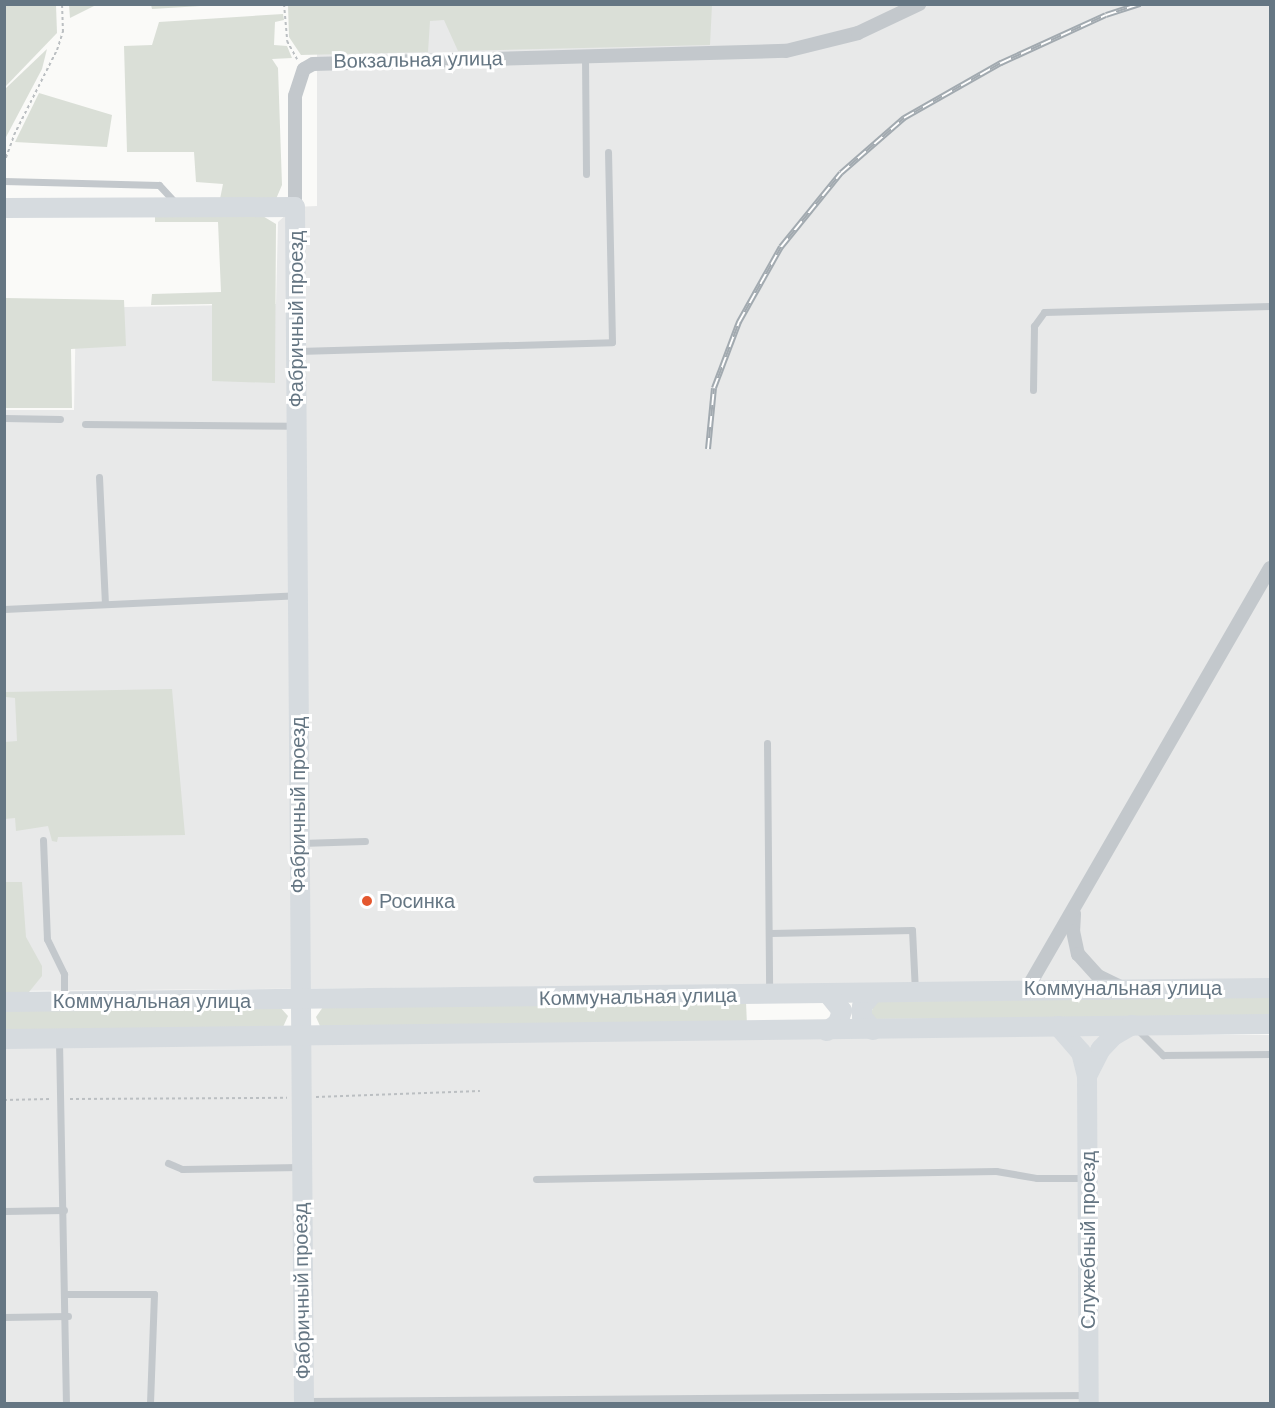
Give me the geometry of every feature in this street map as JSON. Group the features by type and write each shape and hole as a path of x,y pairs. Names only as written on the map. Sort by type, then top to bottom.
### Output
{"main road":[{"path":"4,208 295,207"},
{"name":"Фабричный проезд","path":"295,207 300,1167 304,1402"},
{"name":"Коммунальная улица","path":"4,1002 769,995 1028,988 1270,988"},
{"path":"873,993 862,1006 865,1023 873,1030"},
{"path":"827,1031 838,1023 842,1011 829,994"},
{"name":"Коммунальная улица","path":"4,1039 1270,1024"},
{"path":"1087,1076 1113,1036 1133,1025"},
{"name":"Служебный проезд","path":"1058,1026 1082,1052 1087,1076 1089,1399"}],"street":[{"name":"Вокзальная улица","path":"303,69 329,61 786,51 858,33 919,4"},
{"path":"295,207 295,96 303,69"},
{"path":"1028,988 1074,912 1270,568"},
{"path":"1074,912 1072,931 1078,954 1098,976 1125,989"}],"lane":[{"path":"585,57 586,174"},
{"path":"296,351 612,342 609,152"},
{"path":"4,181 159,185 181,208"},
{"path":"1033,390 1034,326 1044,312 1270,306"},
{"path":"4,418 60,419"},
{"path":"86,424 296,426"},
{"path":"99,477 105,604"},
{"path":"4,609 297,595"},
{"path":"767,743 771,933 769,995"},
{"path":"43,840 47,939 64,974 64,1002"},
{"path":"298,843 365,841"},
{"path":"771,933 912,930 915,991"},
{"path":"1133,1025 1163,1055 1270,1054"},
{"path":"59,1038 68,1316 66,1404"},
{"path":"168,1163 182,1169 300,1167"},
{"path":"536,1179 996,1171 1037,1178 1088,1178"},
{"path":"4,1211 64,1210"},
{"path":"67,1294 154,1294 150,1404"},
{"path":"4,1317 68,1316"},
{"path":"304,1402 1089,1399"}],"path":[{"path":"4,163 14,135 57,50 63,32 62,4"},
{"path":"284,4 287,40 303,69"},
{"path":"4,1100 300,1098 480,1091"}],"shaded area":[{"path":"5,4 56,5 57,33 5,87"},
{"path":"69,4 108,5 96,5 70,18"},
{"path":"151,4 217,5 152,9"},
{"path":"288,5 712,5 710,45 458,51 444,20 430,21 428,52 301,55 289,37"},
{"path":"317,5 1270,5 1270,981 5,991 4,410 74,410 76,308 276,304 278,222 295,207 317,206"},
{"path":"283,14 284,20 275,22 274,45 287,46 292,58 272,59 278,68 282,185 276,199 220,199 223,184 196,182 194,152 127,152 124,46 152,45 159,22"},
{"path":"47,49 42,69 5,139 5,89"},
{"path":"39,93 112,115 107,147 15,142"},
{"path":"261,215 276,224 275,383 212,381 212,304 151,305 152,294 221,292 218,222 155,222 155,216"},
{"path":"5,298 124,300 126,346 71,349 72,408 5,408"},
{"path":"172,689 185,835 58,837 57,842 52,841 48,826 16,831 15,818 5,819 5,742 17,741 15,698 6,697 6,692"},
{"path":"5,882 22,882 26,937 42,966 42,976 29,992 5,992"},
{"path":"1270,995 1270,1017 870,1019 874,1002"},
{"path":"746,1002 747,1025 320,1026 316,1017 323,1007"},
{"path":"279,1006 288,1016 283,1027 5,1031 4,1009"},
{"path":"4,1035 1270,1035 1270,1403 4,1403"}],"railway":[{"path":"708,449 714,388 739,322 781,247 841,173 904,118 1001,63 1106,15 1140,4"}],"place":[{"name":"Росинка","path":"367,901"}]}
